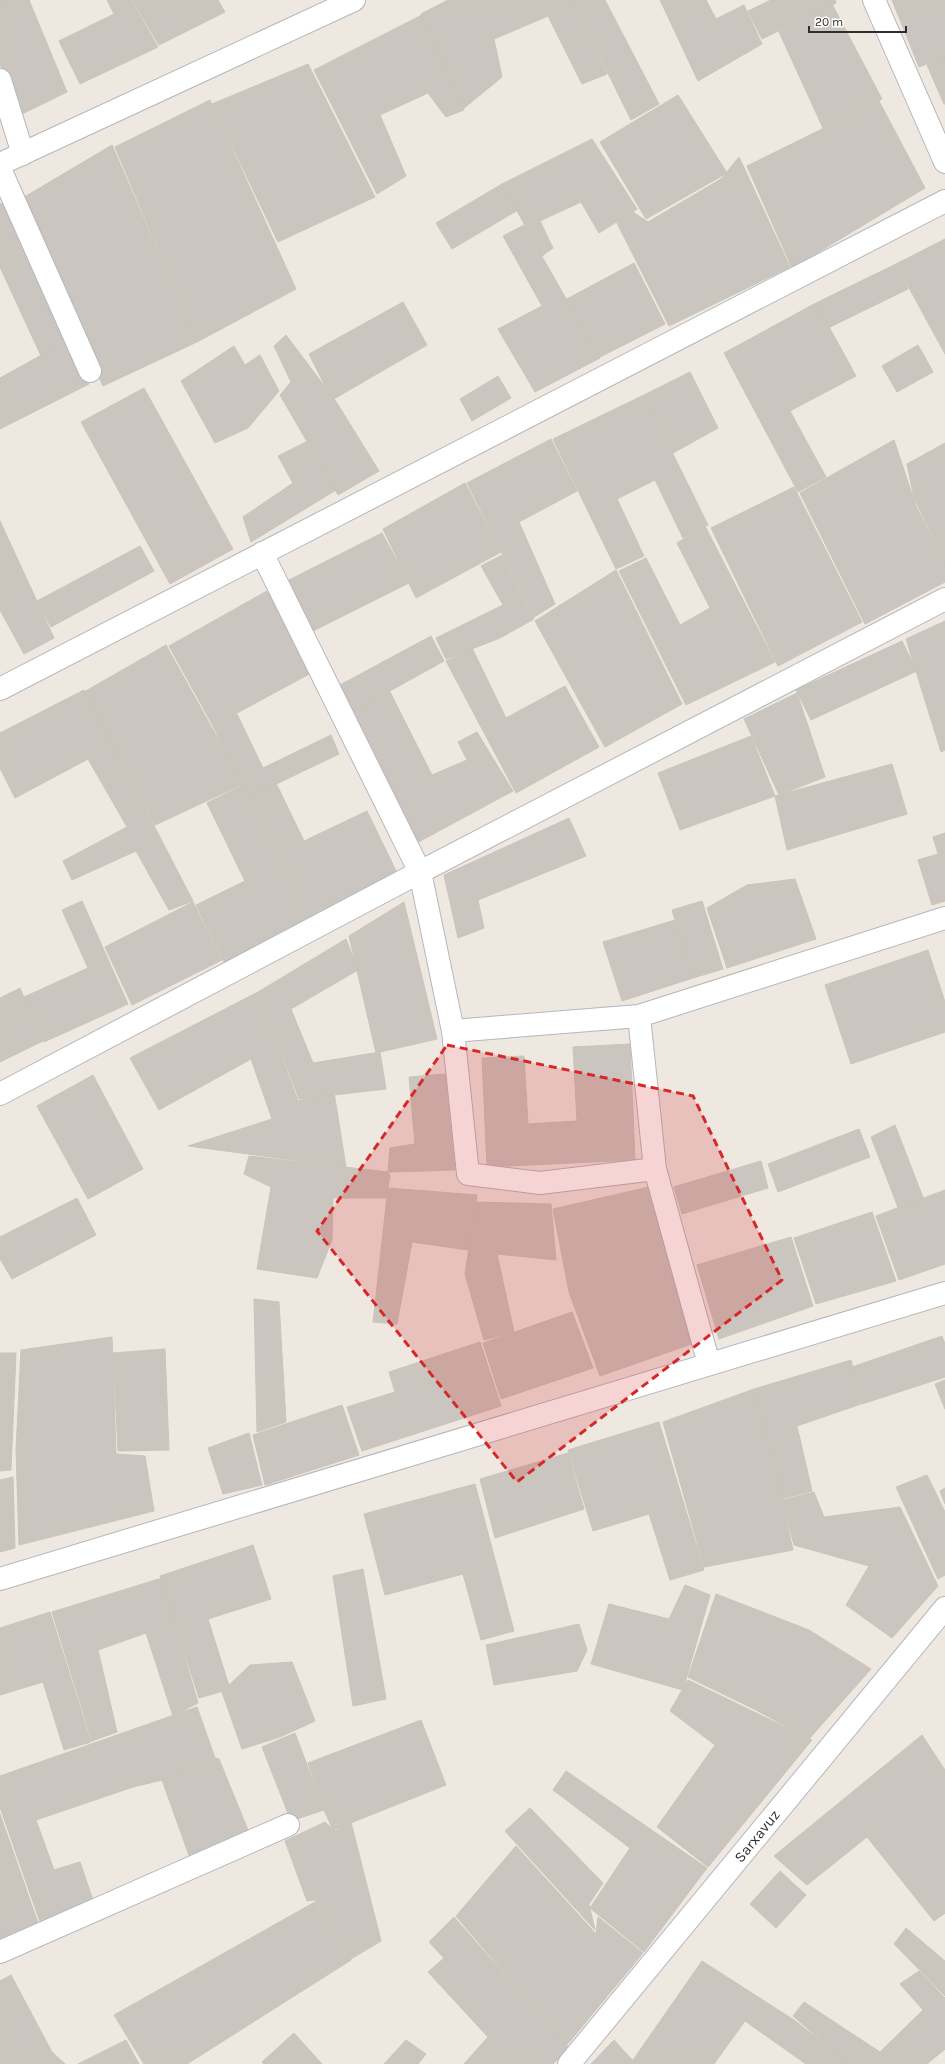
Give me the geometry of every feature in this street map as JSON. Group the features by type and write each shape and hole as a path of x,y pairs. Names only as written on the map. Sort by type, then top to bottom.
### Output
{"street":[{"path":"0,164 354,0"},
{"path":"874,0 945,162"},
{"path":"0,80 23,154"},
{"path":"0,169 90,371"},
{"path":"0,689 945,201"},
{"path":"262,553 420,872 453,1031 468,1174 540,1183 655,1169"},
{"path":"0,1094 420,872 945,599"},
{"path":"453,1031 639,1016 944,922"},
{"path":"639,1016 655,1169 709,1364"},
{"path":"0,1579 945,1293"},
{"name":"Sarxavuz","path":"569,2064 945,1608"},
{"path":"0,1952 288,1825"}],"highlighted area":[{"path":"447,1045 693,1096 782,1280 517,1482 317,1231"}],"building":[{"path":"0,0 29,0 67,92 20,115 0,64"},
{"path":"107,0 131,0 158,47 80,84 59,41 114,14"},
{"path":"132,0 218,0 225,12 159,45"},
{"path":"448,0 572,0 607,74 582,84 548,16 494,39 502,77 463,109 421,14"},
{"path":"572,0 605,0 659,104 631,120"},
{"path":"660,0 706,0 716,19 744,5 762,44 698,81"},
{"path":"771,0 835,0 836,3 762,39 748,11"},
{"path":"892,0 945,0 945,57 919,67"},
{"path":"832,4 882,99 823,128 779,32"},
{"path":"422,15 464,110 446,117 428,93 380,115 406,176 377,194 314,70"},
{"path":"945,57 945,104 944,104 927,65"},
{"path":"308,64 375,197 278,242 212,104"},
{"path":"678,95 727,173 646,219 600,142"},
{"path":"210,100 296,289 197,342 115,147"},
{"path":"879,101 925,188 792,268 747,166"},
{"path":"592,139 637,209 599,233 581,202 540,221 553,248 542,256 502,184"},
{"path":"112,145 197,342 103,386 21,199"},
{"path":"739,157 790,267 669,326 616,221 633,212 648,222 721,179"},
{"path":"502,184 518,210 452,249 436,223"},
{"path":"7,201 65,342 41,356 0,267 0,204"},
{"path":"524,225 600,358 535,392 498,329 542,306 503,236"},
{"path":"945,239 945,354 896,264"},
{"path":"634,263 665,324 600,357 565,300"},
{"path":"896,264 908,289 828,328 816,303"},
{"path":"403,302 427,345 332,400 309,354"},
{"path":"816,303 856,376 790,411 826,477 798,492 724,353"},
{"path":"286,335 337,403 379,471 338,495 280,395 291,382 274,346"},
{"path":"65,342 89,384 0,429 0,378"},
{"path":"918,345 933,372 897,392 882,366"},
{"path":"234,346 245,365 260,355 279,391 248,428 215,443 181,381"},
{"path":"690,372 718,428 673,453 644,395"},
{"path":"498,376 511,398 472,421 460,399"},
{"path":"144,388 233,549 170,584 81,422"},
{"path":"644,395 708,525 683,538 655,480 617,499 644,556 616,569 553,439"},
{"path":"551,439 577,491 519,522 555,604 534,617 467,483"},
{"path":"894,440 916,506 945,564 945,582 865,624 800,493"},
{"path":"306,442 336,490 251,542 243,517 293,483 278,456"},
{"path":"945,443 945,563 914,498 907,464"},
{"path":"465,483 501,552 416,598 383,529"},
{"path":"794,487 862,622 778,666 711,528"},
{"path":"0,521 54,638 24,654 0,610"},
{"path":"705,526 775,662 686,705 619,571 646,558 680,625 710,608 677,543"},
{"path":"382,533 409,583 311,632 289,580"},
{"path":"140,546 154,571 51,627 37,601"},
{"path":"502,555 534,619 500,638 446,659 436,638 503,605 481,566"},
{"path":"616,570 682,704 605,747 535,621"},
{"path":"267,591 313,672 213,726 169,646"},
{"path":"945,621 945,750 941,752 906,639"},
{"path":"431,636 444,661 354,711 340,685"},
{"path":"902,641 917,671 811,720 796,690"},
{"path":"166,645 243,784 155,825 84,692"},
{"path":"472,648 506,718 565,686 599,747 516,793 446,661"},
{"path":"84,690 193,901 169,910 136,851 72,880 63,861 127,827 88,759 15,798 0,768 0,733"},
{"path":"390,692 432,775 467,760 458,742 477,732 513,791 413,845 349,713"},
{"path":"797,693 825,777 779,795 744,719"},
{"path":"237,714 263,768 331,735 339,754 247,798 213,726"},
{"path":"751,736 775,796 680,830 658,773"},
{"path":"892,764 907,814 787,850 775,796"},
{"path":"276,783 304,841 367,811 398,875 309,918 249,796"},
{"path":"243,785 309,920 224,962 196,905 245,881 207,803"},
{"path":"569,818 586,856 478,900 484,928 458,938 444,875"},
{"path":"945,833 945,901 932,905 918,860 938,854 933,837"},
{"path":"795,879 816,939 727,968 707,908 747,885"},
{"path":"82,901 128,1004 44,1042 24,997 88,968 62,910"},
{"path":"702,901 723,969 693,978 672,910"},
{"path":"193,902 222,960 132,1005 105,947"},
{"path":"404,902 437,1039 376,1053 349,936"},
{"path":"675,920 693,978 622,1001 603,942"},
{"path":"346,939 358,970 291,1009 313,1063 380,1052 386,1089 299,1099 258,992"},
{"path":"928,950 945,1002 945,1032 851,1064 825,985"},
{"path":"20,988 43,1041 0,1062 0,998"},
{"path":"258,992 298,1101 334,1092 346,1167 188,1146 272,1119 251,1059 159,1110 130,1058"},
{"path":"630,1044 635,1160 487,1167 482,1058 524,1056 528,1124 577,1121 573,1047"},
{"path":"445,1074 455,1170 388,1172 390,1148 415,1144 409,1077"},
{"path":"93,1075 143,1169 88,1199 37,1106"},
{"path":"895,1125 924,1200 899,1210 871,1137"},
{"path":"859,1129 870,1157 778,1192 768,1164"},
{"path":"249,1156 388,1172 390,1176 386,1198 333,1198 332,1240 317,1278 257,1269 271,1187 244,1174"},
{"path":"761,1161 768,1188 682,1214 674,1187"},
{"path":"649,1187 700,1341 600,1376 569,1292 553,1209"},
{"path":"388,1188 477,1195 468,1250 412,1242 397,1324 373,1322"},
{"path":"945,1190 945,1264 899,1280 876,1216"},
{"path":"77,1198 96,1235 12,1279 0,1259 0,1237"},
{"path":"476,1202 551,1204 556,1260 497,1254 514,1332 484,1340 465,1274"},
{"path":"872,1212 896,1281 816,1304 794,1238"},
{"path":"791,1237 813,1306 719,1339 697,1265"},
{"path":"254,1299 279,1302 286,1422 257,1432"},
{"path":"572,1312 593,1368 501,1399 483,1343"},
{"path":"942,1336 945,1344 945,1377 862,1404 852,1367"},
{"path":"112,1337 116,1454 145,1456 154,1511 19,1545 16,1450 21,1350"},
{"path":"480,1342 501,1406 362,1451 347,1407 395,1392 389,1372"},
{"path":"165,1349 169,1450 118,1451 113,1353"},
{"path":"0,1353 16,1353 11,1470 0,1471"},
{"path":"851,1360 861,1404 797,1426 812,1491 784,1498 754,1389"},
{"path":"945,1380 945,1409 935,1384"},
{"path":"754,1389 784,1498 782,1500 793,1550 704,1567 663,1422"},
{"path":"342,1405 359,1455 265,1485 253,1435"},
{"path":"659,1422 704,1570 670,1580 649,1514 593,1531 568,1450"},
{"path":"249,1433 262,1485 223,1494 208,1448"},
{"path":"568,1453 584,1509 495,1538 480,1479"},
{"path":"927,1475 945,1512 945,1575 938,1579 896,1487"},
{"path":"13,1477 15,1548 0,1552 0,1480"},
{"path":"475,1484 514,1631 481,1640 463,1574 385,1595 364,1514"},
{"path":"945,1488 945,1504 940,1491"},
{"path":"814,1492 824,1517 900,1507 938,1586 892,1638 846,1605 869,1566 794,1545 782,1500"},
{"path":"253,1545 271,1599 208,1619 230,1689 199,1698 160,1576"},
{"path":"363,1569 386,1699 353,1706 333,1576"},
{"path":"162,1578 198,1703 173,1716 146,1633 98,1650 117,1732 92,1741 52,1612"},
{"path":"685,1585 710,1595 683,1690 591,1664 609,1604 669,1619"},
{"path":"716,1594 809,1630 871,1669 809,1739 756,1710 688,1677"},
{"path":"50,1612 91,1742 64,1750 43,1682 0,1695 0,1628"},
{"path":"579,1624 587,1650 577,1671 494,1685 486,1645"},
{"path":"292,1662 315,1721 280,1737 242,1749 222,1692 250,1665"},
{"path":"688,1680 812,1740 708,1867 657,1827 715,1745 670,1711"},
{"path":"197,1707 215,1758 219,1759 162,1780 133,1787 36,1820 54,1870 80,1862 94,1903 40,1922 0,1807 0,1776"},
{"path":"421,1720 446,1785 333,1830 324,1810 308,1763"},
{"path":"295,1733 324,1810 291,1821 262,1747"},
{"path":"922,1735 945,1770 945,1913 934,1921 867,1837 807,1885 774,1856"},
{"path":"219,1759 250,1835 191,1861 162,1780"},
{"path":"566,1771 707,1868 644,1952 590,1908 630,1848 553,1790"},
{"path":"530,1808 603,1883 589,1904 595,1930 505,1831"},
{"path":"0,1814 39,1926 0,1940"},
{"path":"325,1822 335,1831 351,1822 381,1941 351,1959 315,1900 307,1901 285,1841"},
{"path":"516,1846 596,1934 598,1917 643,1953 566,2046 456,1916"},
{"path":"780,1871 806,1895 776,1928 750,1904"},
{"path":"315,1902 351,1960 187,2064 144,2064 114,2015"},
{"path":"454,1917 569,2048 553,2064 464,2064 488,2037 428,1972 444,1958 429,1942"},
{"path":"906,1928 945,1961 945,1996 894,1944"},
{"path":"702,1961 794,2020 851,2064 806,2064 745,2021 714,2064 637,2064 633,2060"},
{"path":"919,1971 945,1998 945,2049 927,2064 849,2064 793,2016 804,2002 880,2052 923,2010 900,1984"},
{"path":"11,1975 52,2052 65,2064 0,2064 0,1981"},
{"path":"294,2033 322,2064 264,2064 262,2062"},
{"path":"126,2040 139,2064 78,2064"},
{"path":"406,2040 426,2054 418,2064 384,2064"},
{"path":"614,2040 636,2064 591,2064"}]}
